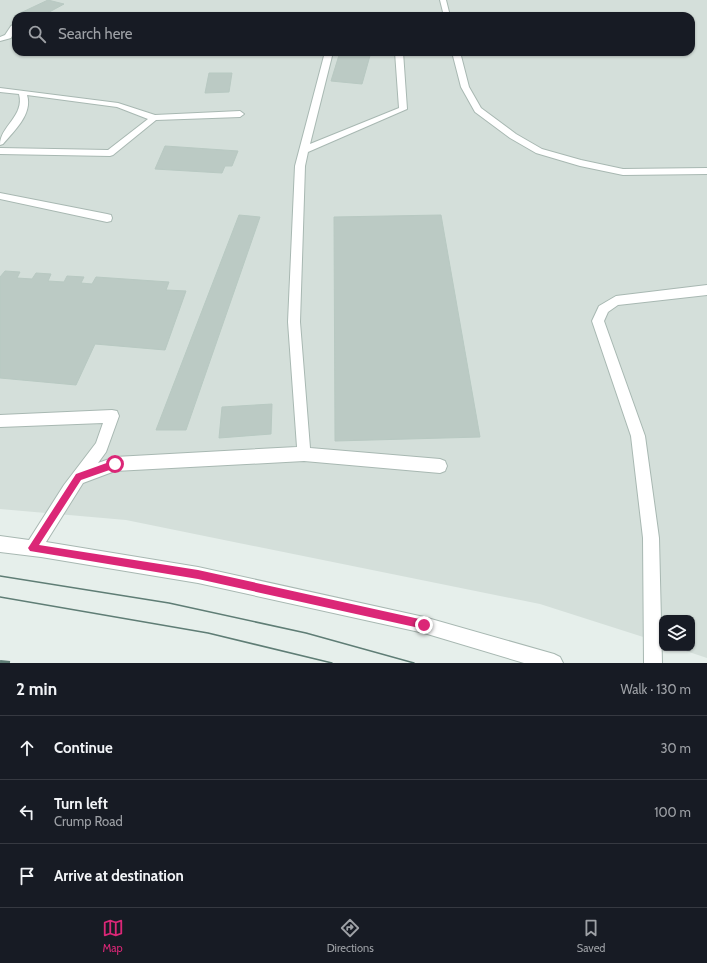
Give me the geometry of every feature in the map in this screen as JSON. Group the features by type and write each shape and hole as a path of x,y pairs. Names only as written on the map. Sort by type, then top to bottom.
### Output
{"street":[{"path":"443,0 446,12"},
{"path":"0,39 8,36 12,29"},
{"path":"304,454 294,322 300,166 328,56"},
{"path":"304,150 402,109 399,56"},
{"path":"457,56 465,87 478,110 512,136 540,151 580,163 623,172 707,171"},
{"path":"0,90 118,105 154,118 240,114"},
{"path":"0,142 16,124 24,108 26,99 22,92"},
{"path":"0,152 110,153 154,118"},
{"path":"0,196 107,218"},
{"path":"653,663 651,538 638,436 598,322 603,309 616,301 707,290"},
{"path":"0,421 112,416 101,447 79,477 32,548"},
{"path":"79,477 115,464 304,454 440,466"},
{"path":"0,544 206,576 424,625 554,663"}],"shaded area":[{"path":"0,0 707,0 707,658 686,651 695,651 695,615 659,615 659,642 540,604 126,520 0,509"}],"building":[{"path":"48,0 64,4 49,12 22,12"},
{"path":"339,56 370,56 362,84 331,81"},
{"path":"209,73 232,73 229,92 205,93"},
{"path":"165,146 238,151 232,166 225,166 222,173 155,169"},
{"path":"239,215 260,217 186,430 156,430"},
{"path":"441,215 480,437 335,441 334,217"},
{"path":"5,271 20,272 17,278 32,279 36,273 51,274 48,281 64,282 67,276 84,277 81,283 92,284 96,277 169,282 166,290 186,291 165,350 95,344 76,385 0,378 0,277"},
{"path":"272,404 271,434 219,438 222,407"}],"tram line":[{"path":"0,576 169,603 306,633 414,663"},
{"path":"0,597 208,633 332,663"}],"railway":[{"path":"0,662 11,663"}],"route":[{"path":"115,464 79,477 32,548 198,574 424,625"}]}
